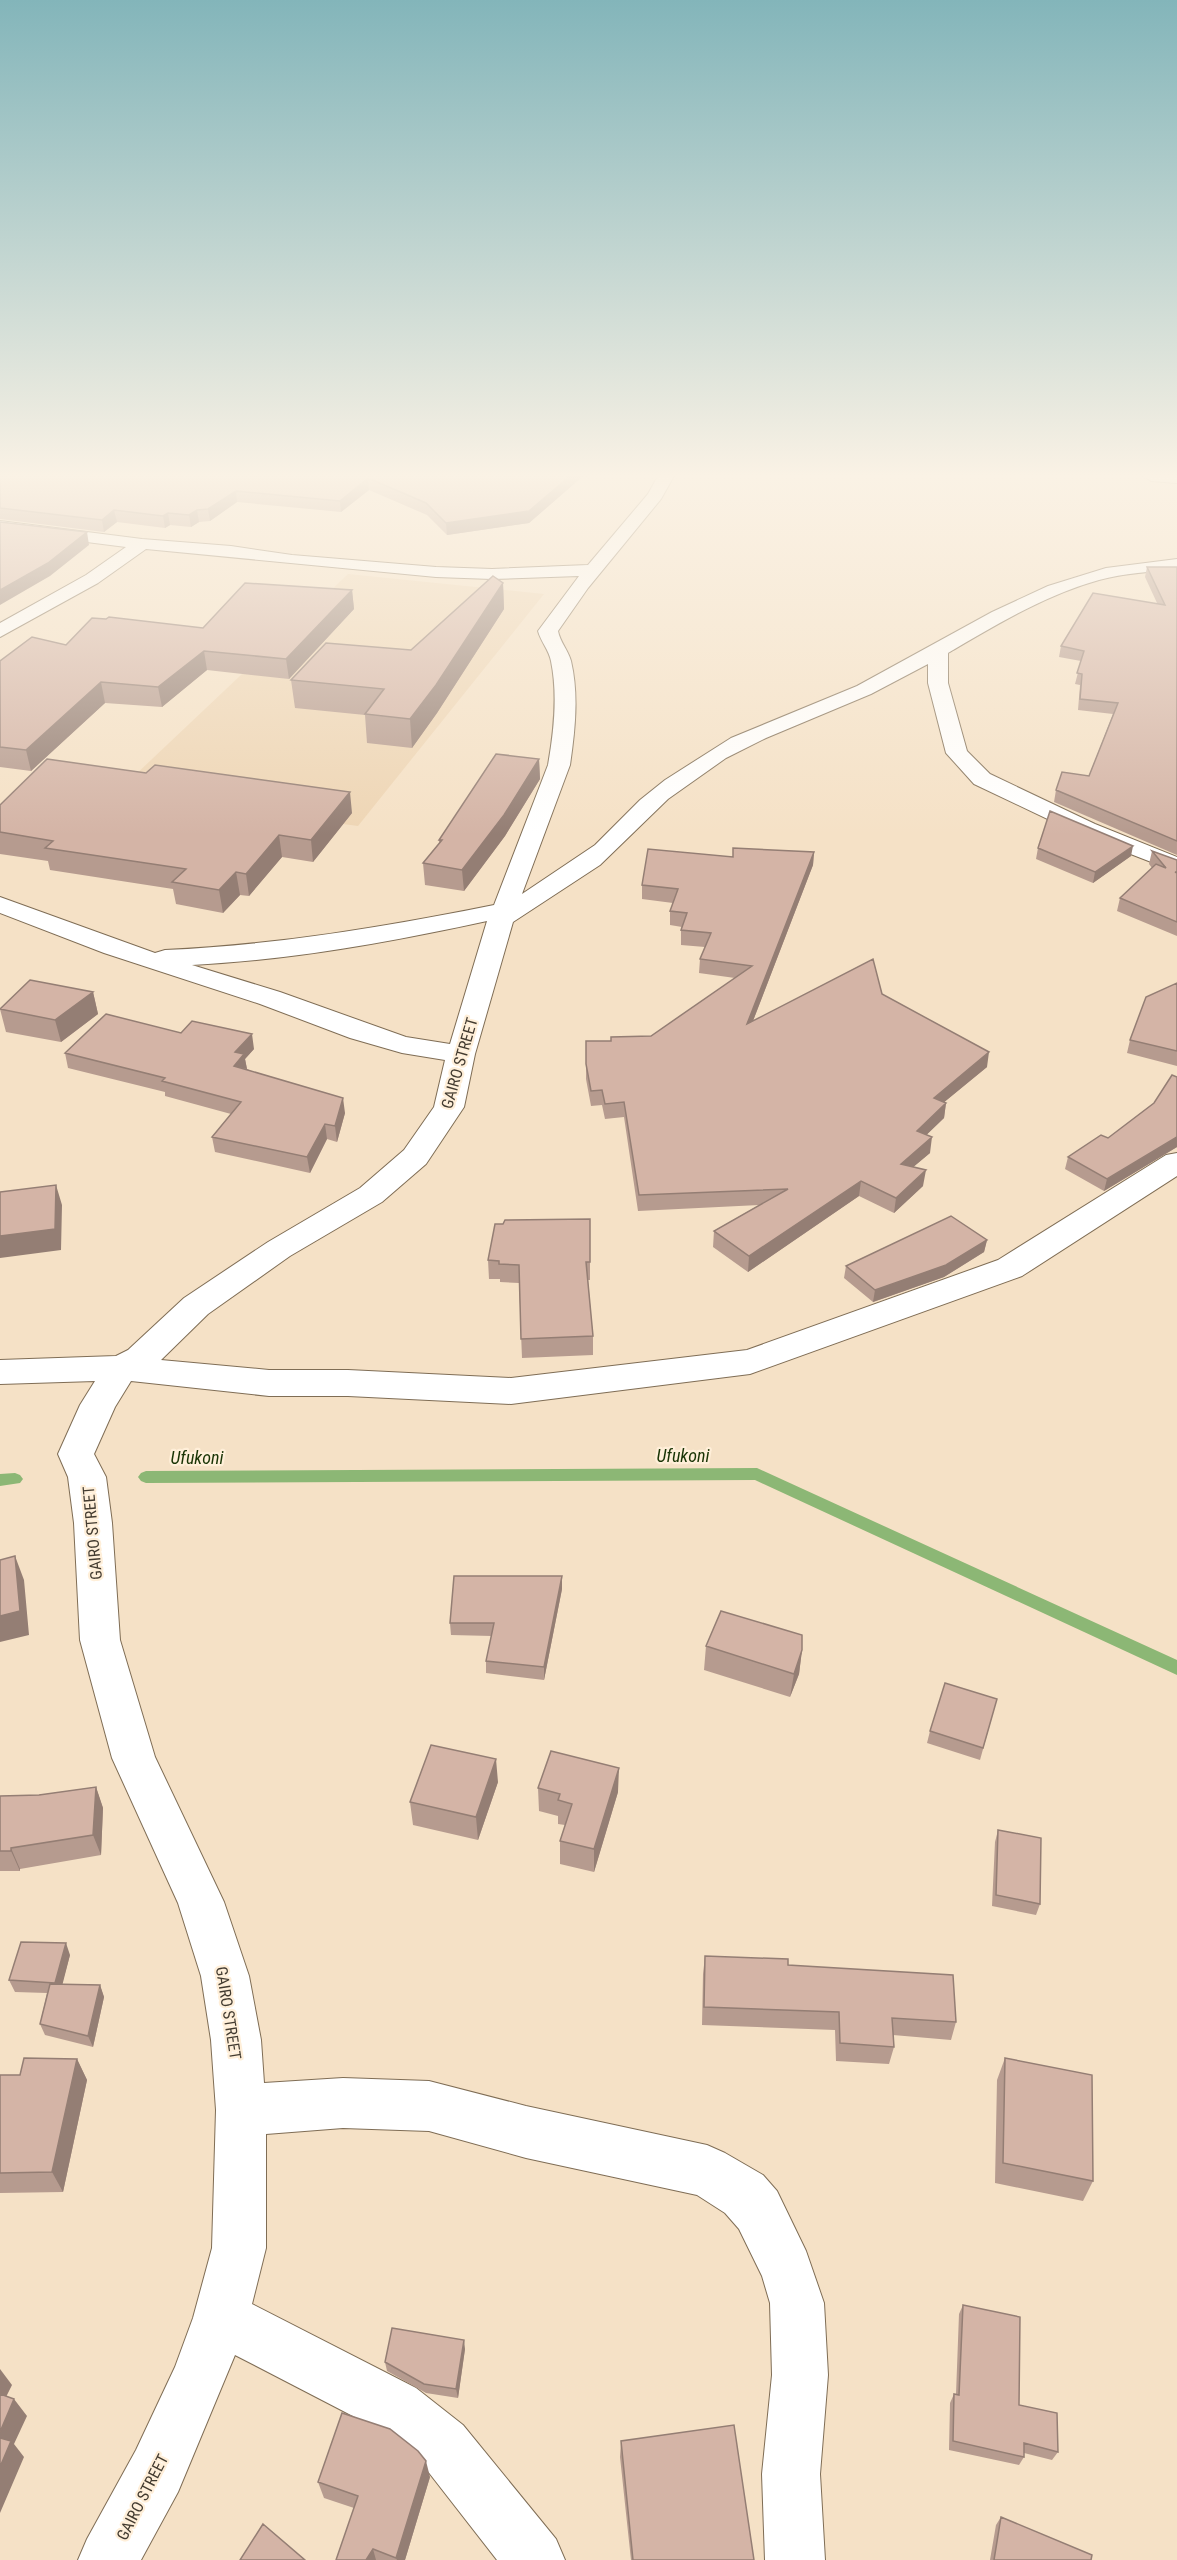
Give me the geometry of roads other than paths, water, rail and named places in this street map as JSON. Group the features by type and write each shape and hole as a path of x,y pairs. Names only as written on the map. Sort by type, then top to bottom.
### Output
{"street":[{"path":"0,631 10,621 60,595"},
{"name":"GAIRO STREET","path":"108,2560 157,2471 199,2378 221,2318 239,2248 241,2110 236,2040 225,1976 201,1902 134,1758 100,1640 93,1523 87,1477 76,1454 98,1405 121,1368 140,1359 196,1306 279,1249 371,1195 415,1157 449,1107 461,1054 503,914 559,765 564,739 565,711 561,661 548,632 575,595"},
{"path":"148,958 271,951 503,914 577,870 625,831 646,806 734,744 856,693 938,652 980,626 1043,595"},
{"path":"938,652 938,683 957,753 982,779 1087,829 1177,865"},
{"path":"0,903 73,933 270,998 360,1032 402,1045 461,1054"},
{"path":"0,1372 121,1368 269,1383 348,1383 512,1391 750,1362 1010,1268 1177,1162"},
{"path":"241,2110 343,2103 429,2106 526,2132 707,2171 744,2194 758,2210 787,2271 797,2303 800,2375 791,2474 795,2560"},
{"path":"221,2318 396,2408 434,2437 443,2445 535,2560"}],"waterway":[{"name":"Ufukoni","path":"146,1477 757,1474 1177,1668"},
{"path":"0,1480 15,1479"}]}
